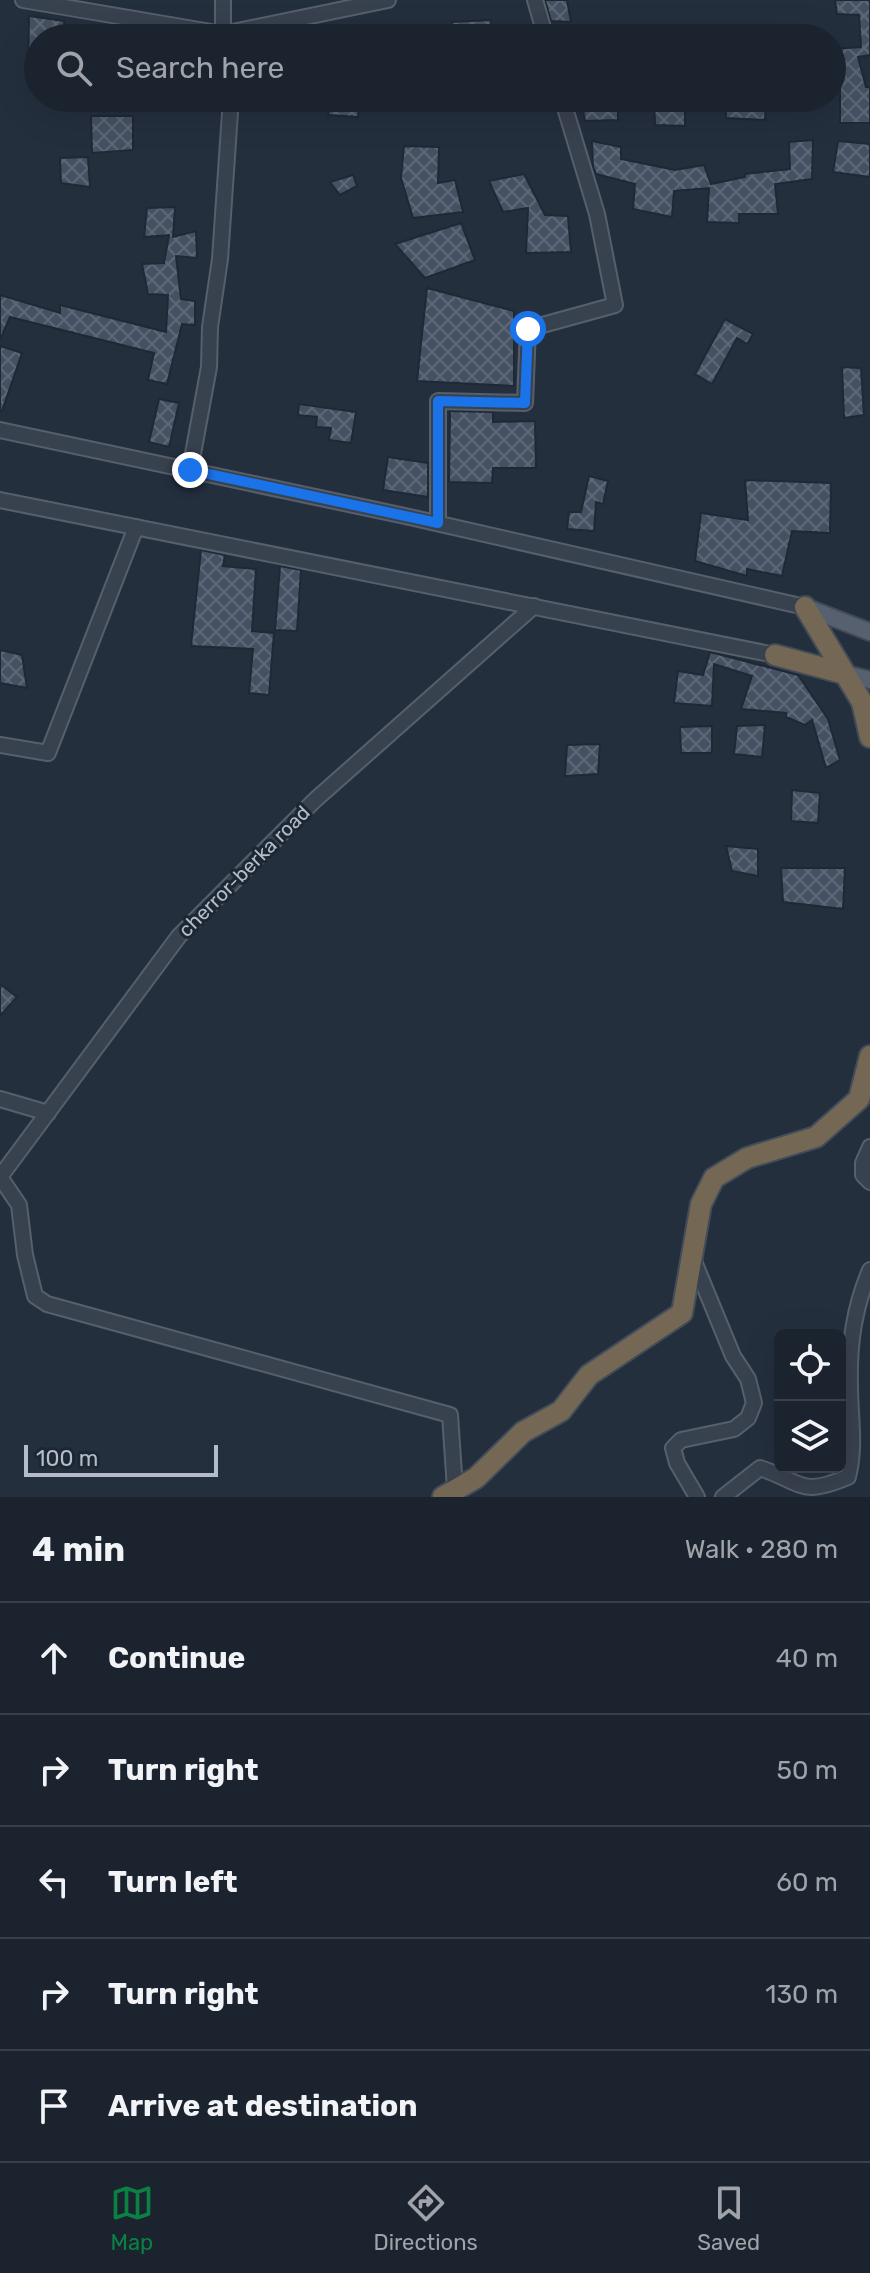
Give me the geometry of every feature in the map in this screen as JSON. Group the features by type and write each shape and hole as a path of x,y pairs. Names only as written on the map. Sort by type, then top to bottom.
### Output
{"highway":[{"path":"805,607 862,702 870,737"},
{"path":"775,655 842,673"},
{"path":"449,1493 476,1478 523,1432 561,1411 589,1375 682,1313 701,1204 714,1178 747,1158 816,1137 864,1104 870,1056"}],"main road":[{"path":"805,607 870,632"},
{"path":"842,673 870,680"}],"street":[{"path":"23,0 156,24"},
{"path":"223,0 223,24"},
{"path":"272,24 363,2 388,0"},
{"path":"535,0 542,24"},
{"path":"190,470 209,367 230,112"},
{"path":"438,523 438,401 525,403 528,329 615,305 597,214 566,112"},
{"path":"0,430 438,523 805,607"},
{"path":"0,500 775,655"},
{"path":"0,745 48,753 136,527"},
{"name":"cherror-berka road","path":"0,1177 179,936 315,800 534,606"},
{"path":"0,1099 48,1113"},
{"path":"870,1147 863,1163 863,1175 870,1182"},
{"path":"0,1177 19,1205 25,1255 35,1296 47,1304 450,1415 449,1493"},
{"path":"692,1255 733,1356 748,1379 754,1403 748,1418 734,1429 681,1440 673,1448 677,1463 697,1497"},
{"path":"723,1497 760,1468 804,1491 822,1492 848,1477 854,1452 850,1337 860,1294 870,1270"}],"building":[{"path":"545,0 567,0 571,22 551,21"},
{"path":"835,0 870,0 870,55 858,57 866,87 870,87 870,123 840,123 840,112 846,112 846,48 861,47 859,15 837,14"},
{"path":"29,16 64,21 64,24 29,24"},
{"path":"491,20 491,24 452,22"},
{"path":"329,112 359,112 358,117 328,115"},
{"path":"583,112 618,112 618,120 585,121"},
{"path":"654,112 685,112 685,126 655,125"},
{"path":"726,112 765,112 765,120 726,118"},
{"path":"91,116 133,116 133,150 92,153"},
{"path":"813,140 812,179 775,184 778,214 739,214 739,223 707,222 709,188 674,191 672,217 633,209 635,184 596,174 593,167 592,141 621,147 621,159 675,170 704,165 711,184 745,177 745,174 790,169 789,142"},
{"path":"838,141 870,144 870,177 833,172"},
{"path":"404,146 439,147 438,183 455,180 463,212 413,218 401,178"},
{"path":"88,157 90,187 61,183 60,158"},
{"path":"524,174 545,215 568,216 571,252 526,253 528,208 503,212 489,181"},
{"path":"353,175 357,186 340,195 330,182"},
{"path":"175,207 173,237 196,231 197,258 176,256 181,299 195,301 195,325 182,324 167,384 148,380 154,353 10,317 0,340 0,295 60,313 60,305 166,332 168,295 148,294 142,264 164,263 169,235 144,237 147,208"},
{"path":"461,223 475,260 425,278 395,244"},
{"path":"427,288 514,311 514,386 417,381"},
{"path":"725,319 753,334 747,344 737,338 712,384 695,374"},
{"path":"0,346 22,353 2,411 0,411"},
{"path":"842,367 861,368 864,415 844,418"},
{"path":"159,399 179,403 169,447 149,442"},
{"path":"299,404 356,412 351,443 329,440 331,428 316,427 317,417 298,415"},
{"path":"450,411 493,412 493,422 535,421 536,468 493,468 492,483 449,482"},
{"path":"388,457 428,463 428,497 383,490"},
{"path":"589,476 608,481 603,504 596,502 594,531 567,529 569,512 581,512"},
{"path":"745,480 831,483 830,533 792,531 782,576 747,569 747,576 695,561 701,513 748,520"},
{"path":"201,550 225,555 223,566 256,569 252,631 274,633 269,695 249,693 253,649 191,646"},
{"path":"280,566 301,570 297,631 275,630"},
{"path":"0,650 22,655 27,688 0,683"},
{"path":"710,652 798,675 828,719 840,760 826,768 812,720 805,725 786,717 786,713 741,709 752,676 714,664 712,706 674,703 678,671 703,675"},
{"path":"765,725 762,757 734,754 737,726"},
{"path":"712,726 712,753 681,753 680,727"},
{"path":"600,744 598,774 565,776 567,745"},
{"path":"792,790 820,793 818,823 791,821"},
{"path":"726,846 758,849 758,876 732,871"},
{"path":"781,868 845,868 843,909 783,902"},
{"path":"0,984 17,997 0,1016"}],"route":[{"path":"190,470 438,523 438,401 525,403 528,329"}]}
